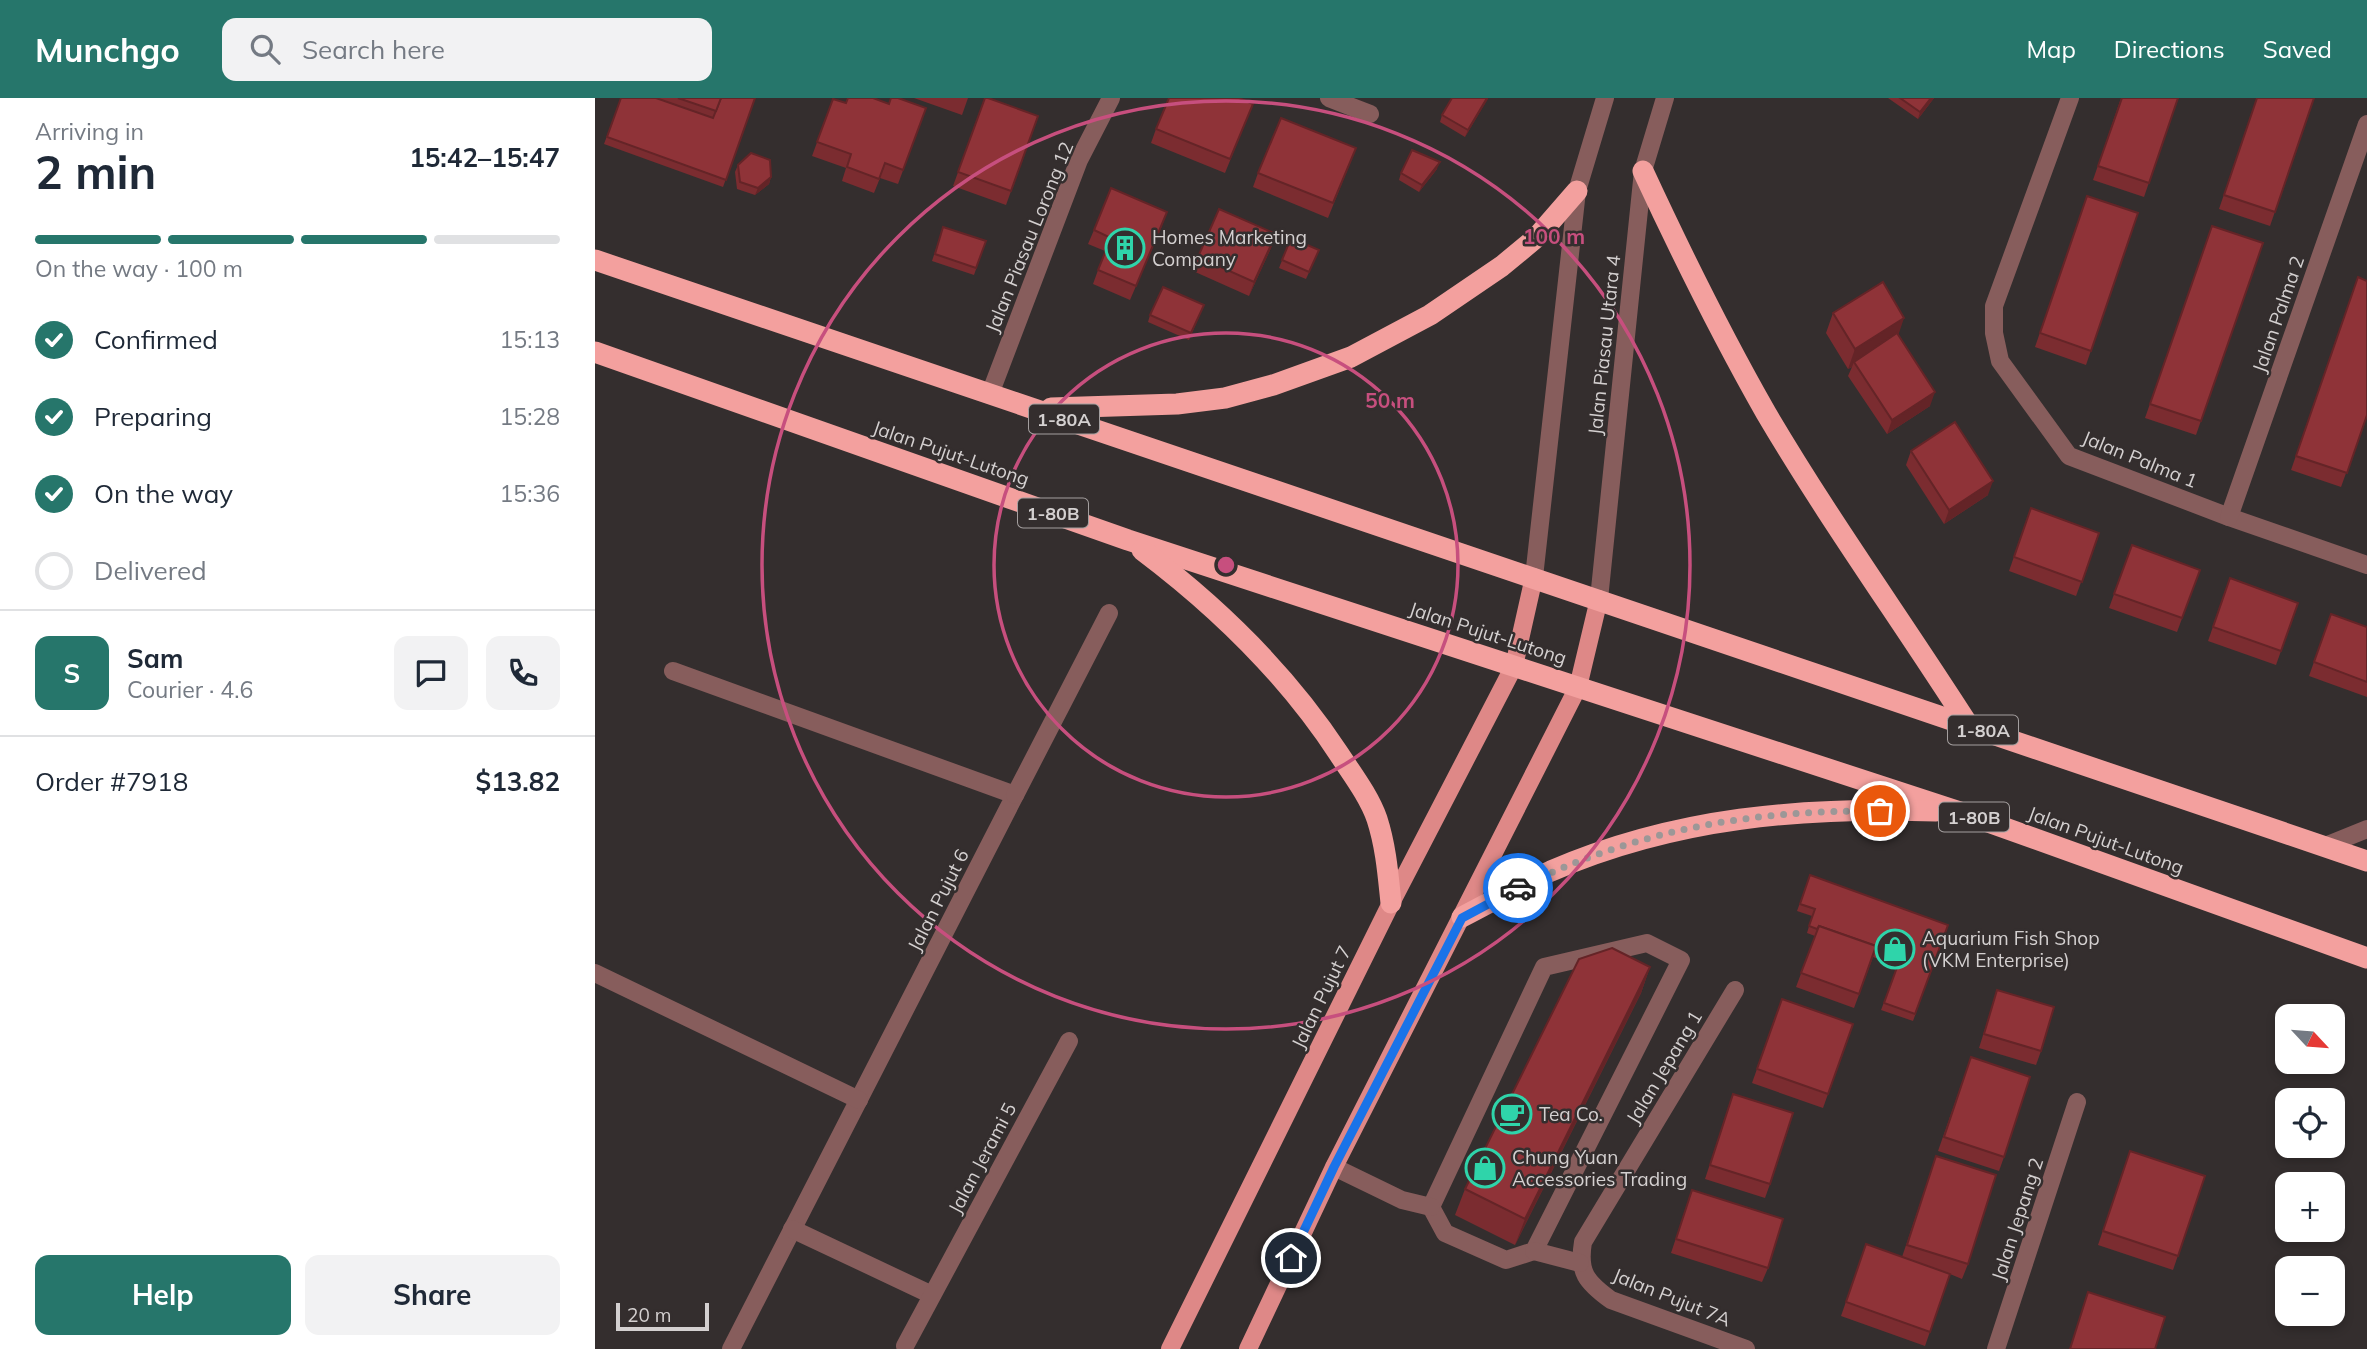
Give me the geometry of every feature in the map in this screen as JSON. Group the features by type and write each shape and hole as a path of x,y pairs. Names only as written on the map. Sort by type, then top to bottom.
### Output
{"highway":[{"path":"1643,171 1693,276 1766,412 1861,565 1914,639 1969,726"},
{"path":"1035,409 1177,404 1225,398 1273,385 1351,357 1430,315 1502,266 1537,237 1577,191"},
{"name":"1-80A","path":"595,260 2367,860"},
{"name":"Jalan Pujut-Lutong","path":"595,352 1128,540 1966,814 2367,958"},
{"path":"1128,540 1179,578 1227,619 1294,691 1324,731 1376,816 1386,850 1391,903"},
{"path":"1462,918 1551,871 1642,839 1689,827 1736,818 1832,810 1914,810 1966,814"}],"main road":[{"name":"Jalan Pujut 7","path":"1170,1349 1391,903 1514,666 1534,577"},
{"path":"1248,1349 1334,1167 1578,687 1599,599"}],"street":[{"name":"Jalan Piasau Lorong 12","path":"990,394 1079,160 1111,98"},
{"path":"1329,98 1370,114"},
{"path":"1534,577 1577,191 1605,98"},
{"name":"Jalan Piasau Utara 4","path":"1599,599 1643,171 1665,98"},
{"name":"Jalan Palma 1","path":"2070,98 1994,306 1994,333 2000,361 2069,456 2229,517 2367,565"},
{"name":"Jalan Palma 2","path":"2229,517 2367,124"},
{"name":"Jalan Pujut 6","path":"731,1349 1109,613"},
{"path":"673,671 1015,795"},
{"path":"2325,846 2367,829"},
{"path":"1431,1207 1544,967 1647,943 1681,960 1534,1251"},
{"path":"595,973 859,1100"},
{"name":"Jalan Jepang 1","path":"1583,1270 1583,1242 1735,990"},
{"name":"Jalan Jerami 5","path":"905,1346 1069,1041"},
{"name":"Jalan Jepang 2","path":"1996,1349 2077,1102"},
{"path":"1334,1167 1402,1200 1431,1207 1445,1233 1506,1260 1534,1251 1583,1270"},
{"path":"792,1229 932,1295"},
{"name":"Jalan Pujut 7A","path":"1583,1270 1596,1289 1611,1300 1746,1349"}],"building":[{"path":"621,98 656,98 713,118 721,98 755,98 726,180 607,137"},
{"path":"678,98 721,98 716,111"},
{"path":"848,98 873,98 889,104 891,98 898,98 926,108 903,170 885,163 879,179 847,167 851,154 817,142 833,99 846,103"},
{"path":"985,98 1038,116 1011,191 958,172"},
{"path":"1169,98 1239,98 1253,104 1230,159 1156,129"},
{"path":"1452,98 1487,98 1468,130 1442,115"},
{"path":"1900,98 1931,98 1920,112"},
{"path":"2122,98 2178,98 2149,183 2098,166"},
{"path":"2257,98 2314,98 2275,212 2224,195"},
{"path":"1281,118 1356,148 1333,203 1258,173"},
{"path":"1412,150 1440,162 1422,185 1401,173"},
{"path":"751,153 770,160 771,177 758,188 740,182 738,165"},
{"name":"Homes Marketing Company","path":"1111,188 1167,212 1136,286 1098,270 1111,238 1094,230"},
{"path":"2087,196 2138,213 2091,351 2040,333"},
{"path":"1219,209 1276,234 1254,282 1198,257"},
{"path":"2212,226 2263,243 2201,421 2150,404"},
{"path":"943,227 986,241 976,268 935,254"},
{"path":"1291,238 1319,250 1309,272 1282,260"},
{"path":"2358,277 2367,281 2367,415 2347,473 2296,456"},
{"path":"1883,282 1904,318 1855,349 1833,313"},
{"path":"1163,287 1204,305 1191,333 1150,315"},
{"path":"1897,333 1935,392 1892,420 1854,362"},
{"path":"1955,422 1993,481 1949,510 1911,451"},
{"path":"2031,508 2099,533 2082,582 2014,557"},
{"path":"2132,545 2200,570 2182,618 2114,594"},
{"path":"2230,578 2298,603 2281,651 2213,627"},
{"path":"2331,614 2367,627 2367,682 2314,662"},
{"name":"Aquarium Fish Shop (VKM Enterprise)","path":"1810,875 1948,925 1915,1014 1884,1003 1900,959 1875,950 1876,946 1819,926 1817,929 1809,926 1815,909 1800,904"},
{"path":"1819,926 1876,946 1859,994 1801,973"},
{"path":"1612,948 1650,967 1525,1219 1465,1189 1579,959"},
{"path":"1997,990 2054,1007 2041,1051 1984,1034"},
{"path":"1782,999 1853,1024 1828,1094 1757,1069"},
{"path":"1971,1057 2030,1077 2004,1157 1944,1137"},
{"path":"1733,1094 1793,1113 1770,1184 1710,1165"},
{"path":"2130,1151 2205,1176 2178,1256 2103,1231"},
{"path":"1936,1156 1996,1175 1968,1264 1907,1245"},
{"path":"1692,1190 1783,1219 1768,1268 1676,1239"},
{"path":"1866,1244 1950,1274 1930,1332 1846,1302"},
{"path":"2088,1292 2165,1317 2155,1349 2070,1349"}],"way so far":[{"path":"1518,888 1551,871 1597,854 1689,827 1784,813 1880,811"}],"place":[{"name":"Homes Marketing Company","path":"1125,248"},
{"name":"Aquarium Fish Shop (VKM Enterprise)","path":"1895,949"},
{"name":"Tea Co.","path":"1512,1114"},
{"name":"Chung Yuan Accessories Trading","path":"1485,1168"}],"route":[{"path":"1291,1258 1334,1167 1462,918 1518,888"}]}
